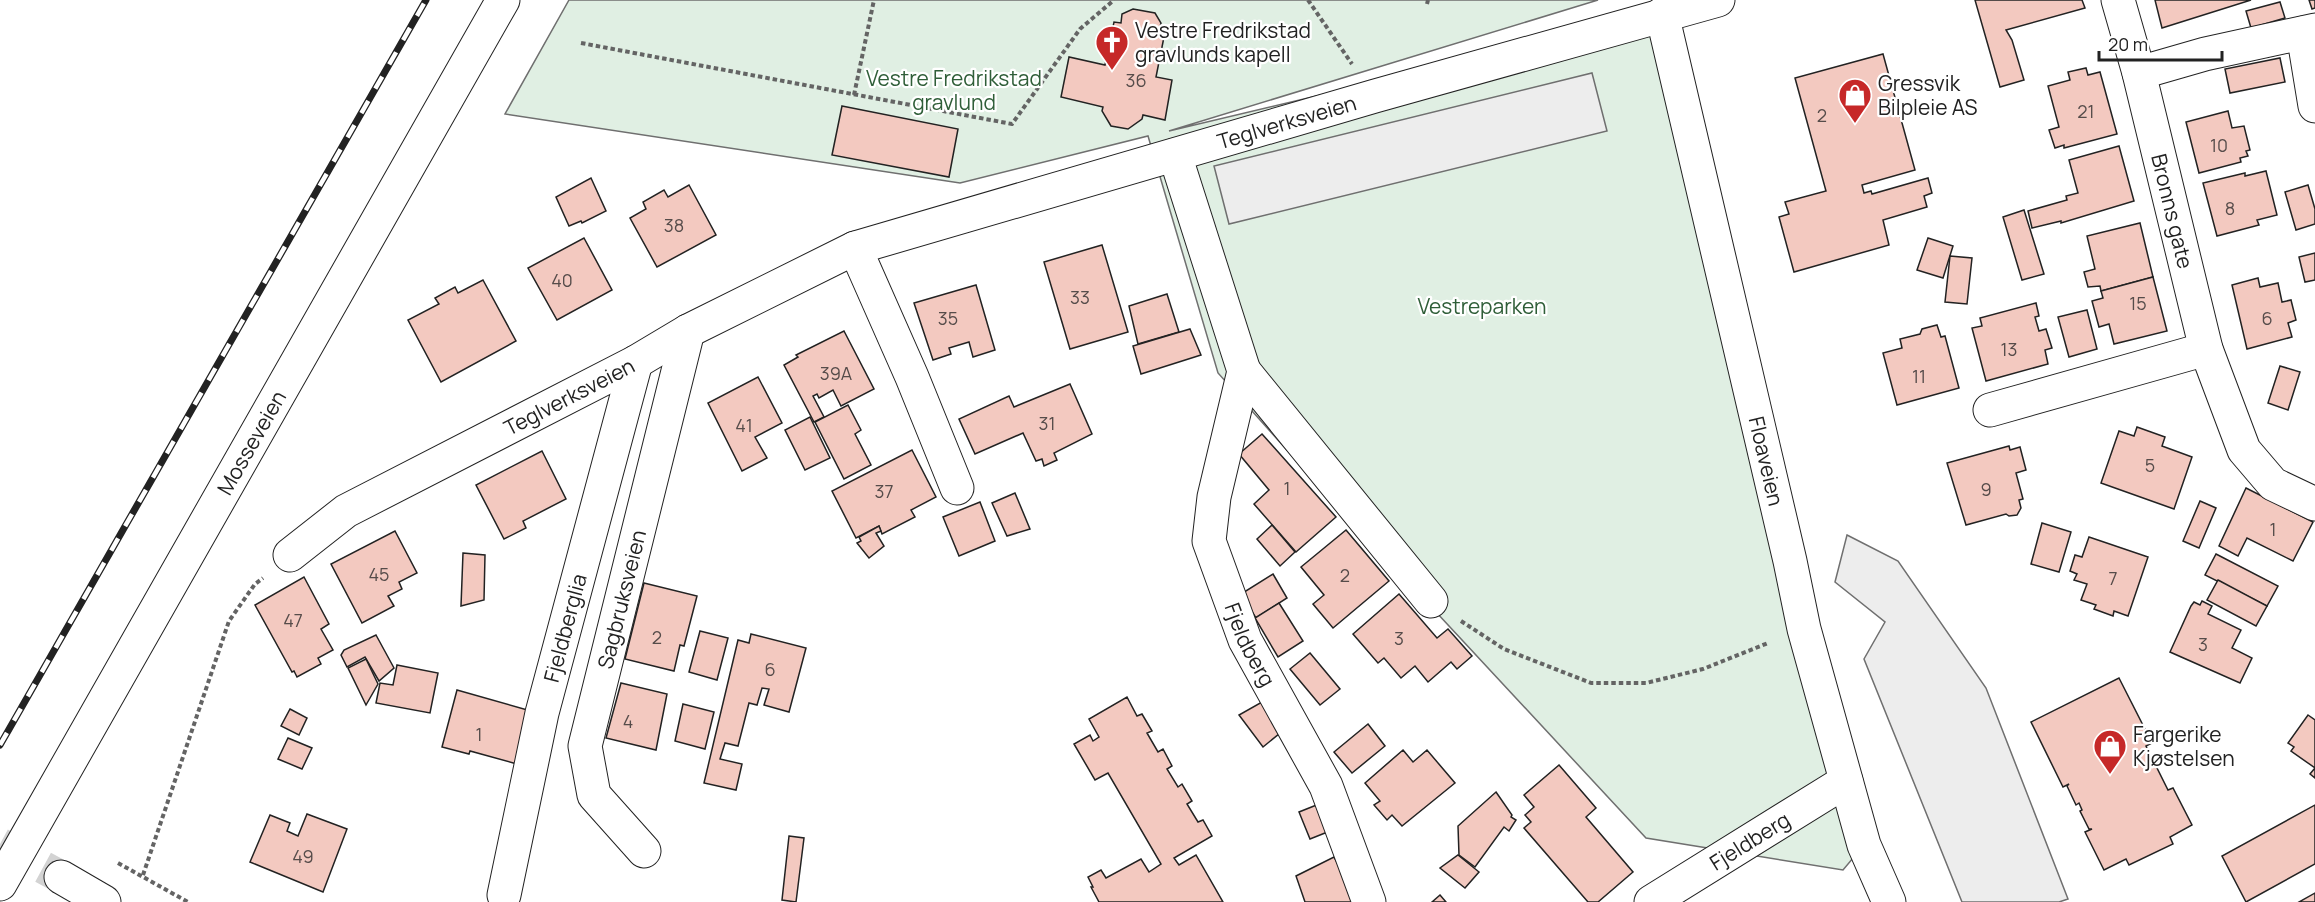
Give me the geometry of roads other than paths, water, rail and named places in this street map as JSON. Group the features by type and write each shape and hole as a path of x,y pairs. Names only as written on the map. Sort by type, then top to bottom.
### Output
{"main road":[{"name":"Mosseveien","path":"0,885 503,0"},
{"name":"Teglverksveien","path":"290,555 346,511 636,362 688,331 855,248 1375,96 1718,0"},
{"name":"Bronns gate","path":"2118,0 2139,73 2206,348 2244,450 2273,484 2315,504"},
{"name":"Floaveien","path":"1662,14 1804,629 1864,845 1888,902"},
{"path":"2139,73 2205,54 2309,32 2315,106"},
{"path":"1175,155 1244,371 1431,601"},
{"path":"855,248 912,377 957,488"},
{"name":"Sagbruksveien","path":"644,851 594,795 585,746 688,331"},
{"path":"1990,410 2206,348"},
{"name":"Fjeldberglia","path":"504,895 542,713 636,362"},
{"name":"Fjeldberg","path":"1244,371 1214,497 1209,542 1245,640 1326,786 1369,902"},
{"name":"Fjeldberg","path":"1651,902 1846,782"},
{"path":"61,877 104,902"}],"tunnel":[{"path":"0,844 61,877"}],"railway":[{"path":"0,745 426,0"}],"place":[{"name":"Vestre Fredrikstad gravlunds kapell","path":"1112,71"},
{"name":"Gressvik Bilpleie AS","path":"1855,124"},
{"name":"Fargerike Kjøstelsen","path":"2110,775"}],"park label":[{"name":"Vestre Fredrikstad gravlund","path":"954,90"},
{"name":"Vestreparken","path":"1482,306"}]}
